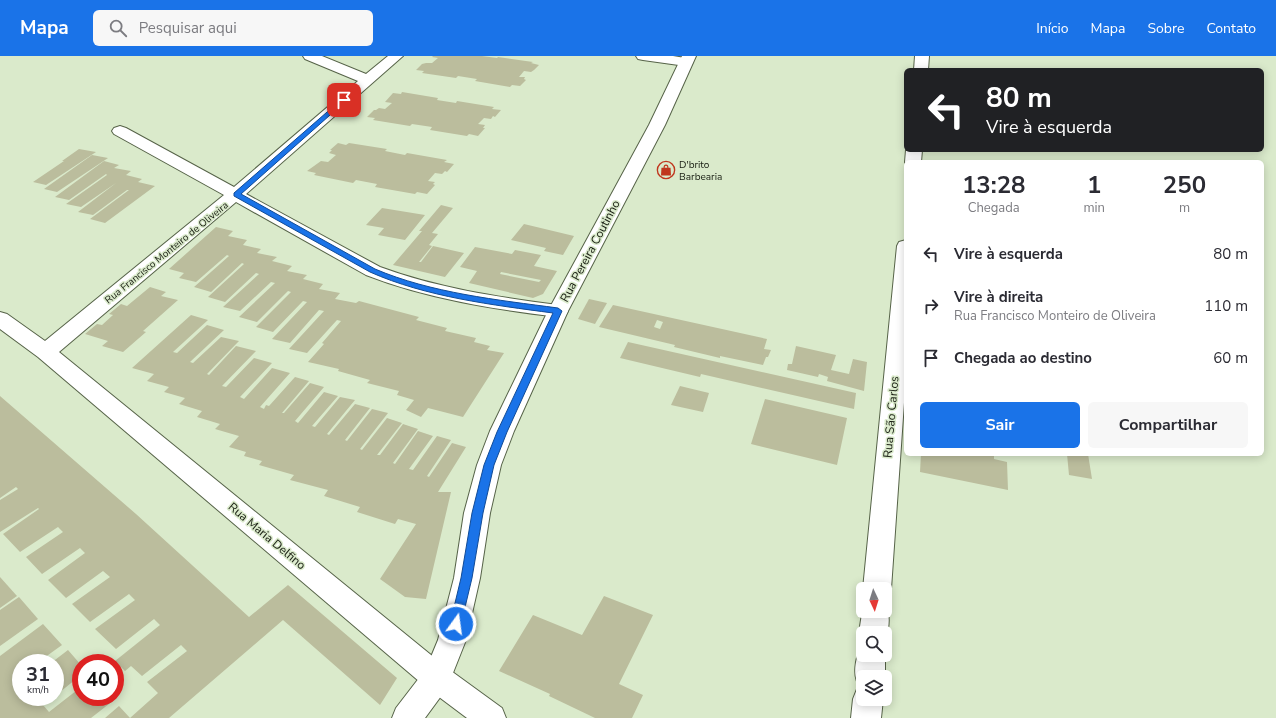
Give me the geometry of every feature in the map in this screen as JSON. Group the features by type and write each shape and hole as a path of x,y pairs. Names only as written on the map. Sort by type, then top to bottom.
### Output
{"street":[{"path":"310,56 368,80"},
{"name":"Rua Francisco Monteiro de Oliveira","path":"44,352 236,194 396,56"},
{"path":"643,56 688,59"},
{"path":"921,68 922,56"},
{"name":"Rua Pereira Coutinho","path":"407,718 437,678 454,632 467,578 477,513 489,465 502,432 558,311 657,125 688,59"},
{"path":"120,131 372,270 388,277 433,290 519,306 558,311"},
{"name":"Rua São Carlos","path":"878,582 904,270"},
{"name":"Rua Maria Delfino","path":"0,319 44,352 437,678 491,718"},
{"path":"866,718 867,706"}],"building":[{"path":"432,57 498,57 533,62 531,63 539,65 531,72 524,71 519,77 525,77 524,79 526,80 520,86 512,85 510,87 475,81 477,79 458,76 456,78 422,73 424,71 416,70 422,64 432,63 438,58"},
{"path":"402,92 438,98 437,100 456,103 457,101 494,107 492,109 501,110 495,117 493,116 491,119 484,118 478,124 485,125 483,128 485,128 478,136 469,134 467,136 430,130 432,127 412,124 410,126 373,120 375,118 367,117 374,110 379,108 385,109 392,103 385,102 393,93 401,94"},
{"path":"338,143 346,145 349,143 387,149 385,151 447,160 444,162 454,164 447,172 445,171 442,174 435,173 428,181 435,182 433,184 435,185 427,194 417,192 415,194 375,187 377,184 356,180 353,183 314,175 316,173 307,171 321,161 328,162 336,155 329,153 332,150 330,150"},
{"path":"79,149 96,152 46,185 33,182 64,161 62,161"},
{"path":"92,155 108,158 57,192 44,189"},
{"path":"104,161 119,165 114,168 131,171 126,175 142,179 138,182 155,186 105,223 90,219 129,190 93,215 78,212 116,183 81,207 66,204 107,175 106,174 69,200 55,197"},
{"path":"441,205 453,208 432,233 438,234 429,245 432,246 419,262 421,262 433,246 464,253 445,277 393,265 422,231 419,231"},
{"path":"382,208 425,215 405,240 378,235 384,228 366,225"},
{"path":"524,224 574,236 563,255 544,251 546,248 511,240"},
{"path":"216,227 233,231 228,236 247,240 243,245 261,249 257,253 277,257 272,261 292,266 287,271 307,275 303,279 323,284 319,289 340,293 335,299 356,303 359,301 419,317 416,320 447,328 445,331 476,338 474,342 490,346 487,350 504,353 463,417 428,408 421,417 406,410 414,400 397,395 399,391 367,383 370,380 338,371 339,369 308,362 341,321 337,320 307,353 289,349 324,311 319,310 290,343 272,339 307,302 303,301 273,332 256,327 291,292 288,291 257,322 239,317 275,283 271,282 240,311 223,307 259,274 256,273 225,302 208,297 244,264 242,263 211,292 194,287 229,256 227,255 196,282 179,278 184,273 169,269"},
{"path":"475,247 512,254 515,250 541,255 534,266 557,271 543,294 533,298 469,283 477,271 460,267","holes":["501,272 541,280 539,282 500,274"]},
{"path":"150,287 166,292 161,296 178,300 143,331 146,332 123,352 102,346 108,341 85,334 97,324 102,325 113,315 109,314 121,304 127,306"},
{"path":"589,299 607,303 595,324 578,319"},
{"path":"613,305 767,339 764,349 771,350 763,365 720,356 720,358 674,347 675,345 599,327","holes":["657,320 663,322 660,329 654,327"]},
{"path":"191,315 208,320 173,352 177,353 207,325 224,330 190,362 193,363 221,337 239,341 207,374 209,375 236,346 256,351 222,386 226,387 254,358 272,363 240,397 244,399 272,368 290,373 260,407 264,409 266,405 269,406 295,377 309,381 282,413 284,413 310,383 324,387 295,421 298,423 324,392 338,396 312,426 315,427 340,397 355,400 327,434 329,435 355,404 370,408 345,440 347,441 372,409 388,413 360,449 362,450 387,418 402,423 377,455 380,455 403,424 418,429 393,463 395,464 418,431 433,436 409,469 413,470 437,436 451,440 427,476 429,477 452,443 466,447 438,492 451,492 426,599 405,597 380,579 416,524 398,519 395,524 357,512 360,507 324,496 328,490 290,480 294,475 259,465 262,461 244,456 246,452 229,447 239,436 215,429 220,424 197,417 202,411 179,404 185,398 164,392 169,387 147,381 154,374 132,368"},
{"path":"628,342 856,393 854,409 701,374 700,377 620,358"},
{"path":"796,346 836,355 831,370 849,374 853,359 867,362 864,391 827,381 828,377 819,374 818,377 787,370 788,364 792,364"},
{"path":"680,386 709,393 703,412 671,405"},
{"path":"0,396 136,514 249,617 288,585 397,678 380,705 283,620 169,718 130,718 158,693 147,682 187,651 181,645 142,676 131,666 125,671 124,654 160,625 154,619 116,649 95,629 135,600 129,594 90,622 72,604 110,577 103,571 66,598 48,580 85,553 80,548 42,574 26,557 63,532 58,527 20,552 3,534 39,509 38,508 0,532 0,500 18,489 16,487 0,498"},
{"path":"765,399 847,418 837,465 751,444"},
{"path":"921,456 994,456 994,459 1007,462 1008,490 920,472"},
{"path":"1067,456 1088,456 1092,479 1069,475"},
{"path":"0,577 17,596 0,608"},
{"path":"604,596 653,615 619,684 643,695 632,718 595,718 549,696 550,694 499,671 533,615 582,635"},
{"path":"19,597 38,619 0,646 0,610"},
{"path":"43,624 62,645 50,654 12,654 12,706 44,706 49,712 57,706 64,706 64,700 72,694 72,706 106,706 91,718 0,718 0,656"},
{"path":"68,650 72,655 72,682 64,689 64,654 63,654"},
{"path":"119,706 130,718 105,718"}],"place":[{"name":"D'brito Barbearia","path":"666,170"}],"route":[{"path":"344,100 236,194 372,270 388,277 408,284 473,298 558,311 502,432 489,465 477,513 467,578 456,624"}]}
